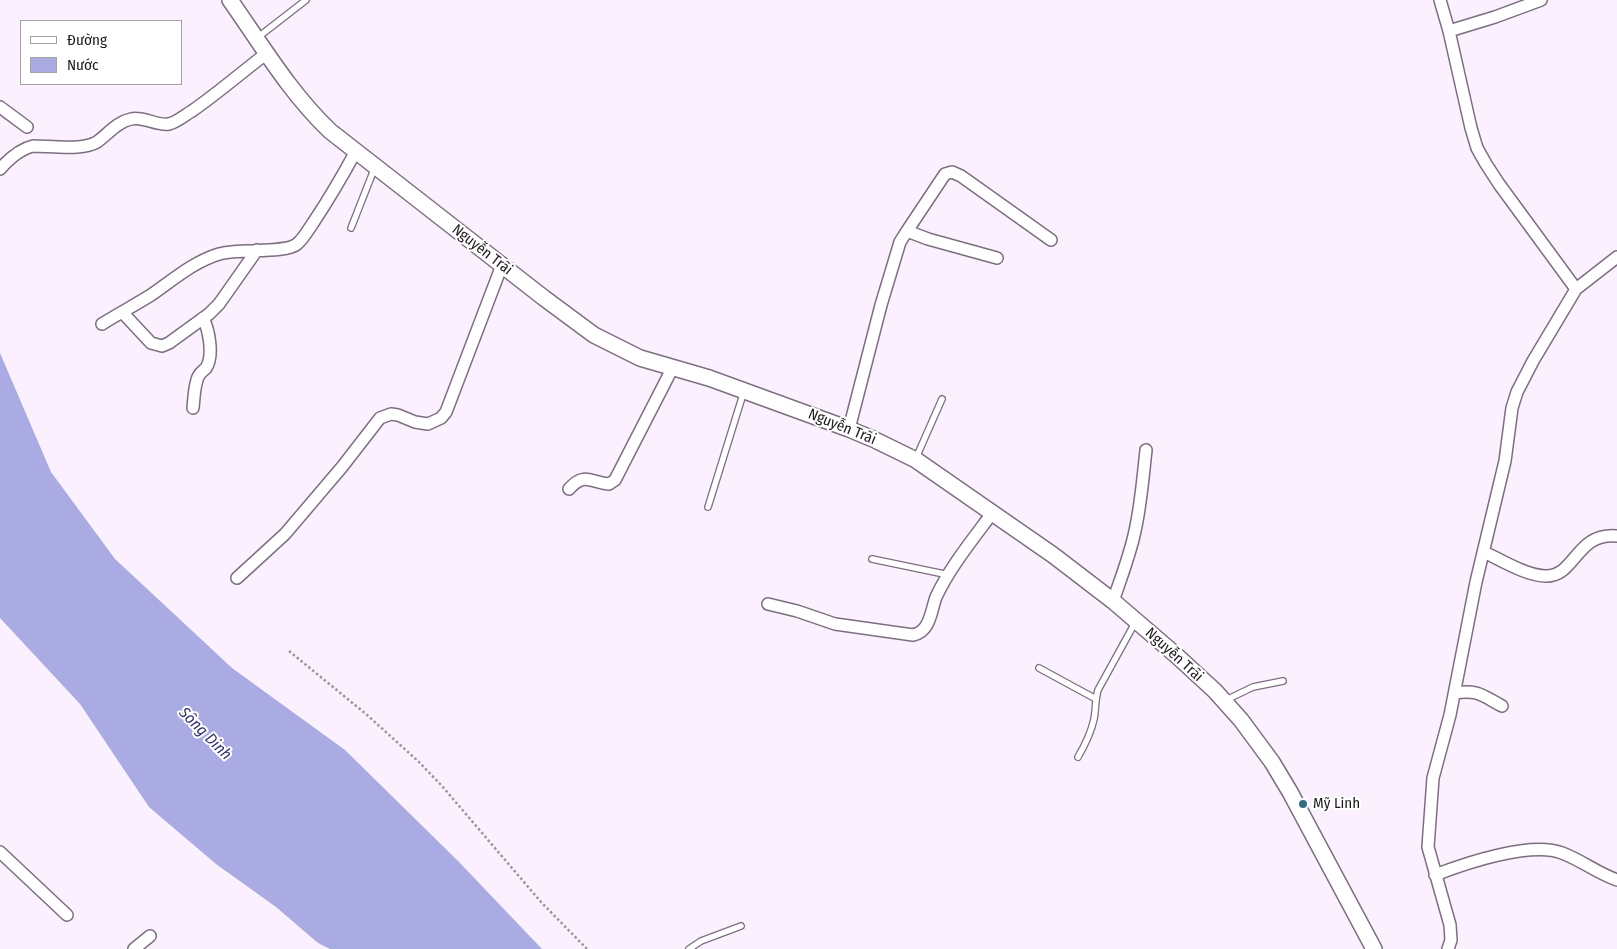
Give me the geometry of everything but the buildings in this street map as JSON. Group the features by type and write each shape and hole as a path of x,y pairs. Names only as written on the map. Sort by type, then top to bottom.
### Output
{"main road":[{"name":"Nguyễn Trãi","path":"230,0 310,110 330,131 594,335 640,358 744,391 849,429 916,460 1053,554 1113,601 1224,701 1254,736 1290,792 1374,949"}],"street":[{"path":"1440,0 1477,148 1499,184 1576,288"},
{"path":"1449,31 1495,18 1542,0"},
{"path":"0,169 27,147 90,145 97,142 119,124 132,119 139,118 161,124 174,122 202,104 267,53"},
{"path":"0,106 27,127"},
{"path":"102,324 206,259 221,254 258,250 284,250 297,245 325,205 356,151"},
{"path":"849,429 900,242 945,174 952,172 961,176 1051,240"},
{"path":"907,231 928,240 997,258"},
{"path":"122,312 151,343 162,346 169,343 219,304 258,250"},
{"path":"1448,949 1451,940 1450,925 1428,847 1433,778 1455,693 1476,582 1505,461 1509,423 1517,392 1576,288 1617,256"},
{"path":"237,578 285,534 380,418 391,414 428,424 441,418 446,412 502,265"},
{"path":"193,408 197,379 199,374 206,368 209,360 209,335 203,318"},
{"path":"569,489 576,481 584,479 609,484 614,480 673,368"},
{"path":"1113,601 1129,556 1135,531 1141,499 1146,450"},
{"path":"768,604 797,611 835,624 913,635 922,632 926,627 936,598 949,575 992,512"},
{"path":"1484,552 1529,573 1546,576 1559,573 1590,541 1602,536 1617,536"},
{"path":"1455,693 1466,691 1479,693 1502,706"},
{"path":"1435,874 1496,856 1544,849 1561,852 1617,880"},
{"path":"0,852 67,914"},
{"path":"134,949 150,936"}],"lane":[{"path":"257,38 306,0"},
{"path":"351,228 375,165"},
{"path":"708,507 744,391"},
{"path":"916,460 942,399"},
{"path":"872,559 949,575"},
{"path":"1078,757 1090,733 1098,690 1136,621"},
{"path":"1039,668 1096,699"},
{"path":"1224,701 1253,687 1283,681"},
{"path":"689,949 701,940 741,926"}],"path":[{"path":"289,651 366,714 419,762 442,786 541,902 587,949"}],"water":[{"name":"Sông Dinh","path":"0,353 51,472 115,559 232,668 345,750 458,861 542,949 330,949 318,943 276,907 216,864 149,807 80,704 0,618"}],"place":[{"name":"Mỹ Linh","path":"1303,804"}]}
